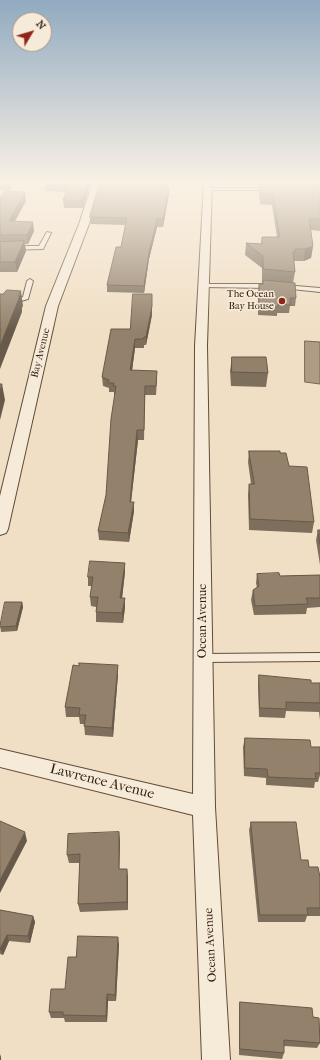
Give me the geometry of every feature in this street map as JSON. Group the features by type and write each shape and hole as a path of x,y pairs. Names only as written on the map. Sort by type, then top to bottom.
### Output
{"street":[{"name":"Bay Avenue","path":"0,529 52,306 81,231"},
{"name":"Ocean Avenue","path":"205,231 201,346 204,807 216,1060"},
{"name":"Lawrence Avenue","path":"0,758 204,807"}],"lane":[{"path":"0,248 41,248 49,233"},
{"path":"0,305 26,298 30,281"},
{"path":"203,284 260,285 320,290"},
{"path":"203,658 320,657"}],"shaded area":[{"path":"305,341 320,342 320,384 305,382"}],"building":[{"path":"0,231 29,231 27,235 0,235"},
{"path":"124,231 154,231 149,252 144,286 107,285 116,247 121,247"},
{"path":"279,231 311,231 313,246 305,249 295,249 295,252 293,252 295,272 263,269 263,256 246,243 262,244 262,237 280,237"},
{"path":"24,241 15,262 0,262 0,242"},
{"path":"263,280 295,283 296,298 290,298 290,305 278,304 278,307 259,306 259,284 263,284"},
{"path":"7,290 21,291 0,346 0,294 3,294"},
{"path":"133,294 152,294 152,306 146,337 143,339 135,339 130,370 157,371 156,386 145,386 144,430 137,430 130,502 134,502 128,533 98,531 106,495 111,419 116,386 113,386 114,383 108,383 109,380 102,377 111,329 130,329"},
{"path":"232,357 266,357 268,373 232,372"},
{"path":"249,451 280,451 280,453 286,453 289,466 307,467 314,522 250,519 249,484 254,484"},
{"path":"318,530 320,530 320,544"},
{"path":"90,561 125,563 120,598 125,598 122,613 96,612 98,597 90,597 93,577 88,577"},
{"path":"279,573 280,576 320,575 320,598 306,598 308,604 255,606 253,590 259,586 257,574"},
{"path":"5,602 22,602 16,626 0,627"},
{"path":"79,663 118,665 112,728 84,726 86,715 79,715 80,708 65,707 73,665 79,666"},
{"path":"259,675 311,680 311,683 320,683 320,703 286,702 286,709 260,708"},
{"path":"245,738 310,740 311,747 320,747 320,773 315,773 316,779 268,777 267,769 245,768"},
{"path":"0,821 25,832 0,880"},
{"path":"251,822 296,822 301,860 308,860 309,867 318,867 320,877 320,908 307,908 308,915 260,915"},
{"path":"119,832 119,869 127,869 127,902 78,904 80,854 67,855 68,834"},
{"path":"0,910 33,916 28,936 7,935 0,949"},
{"path":"78,936 118,937 115,995 107,994 106,1016 63,1015 63,1012 49,1012 51,989 65,989 68,957 76,957"},
{"path":"240,1002 312,1008 313,1017 319,1018 320,1043 284,1040 284,1053 240,1049"}],"place":[{"name":"The Ocean Bay House","path":"282,301"}]}
